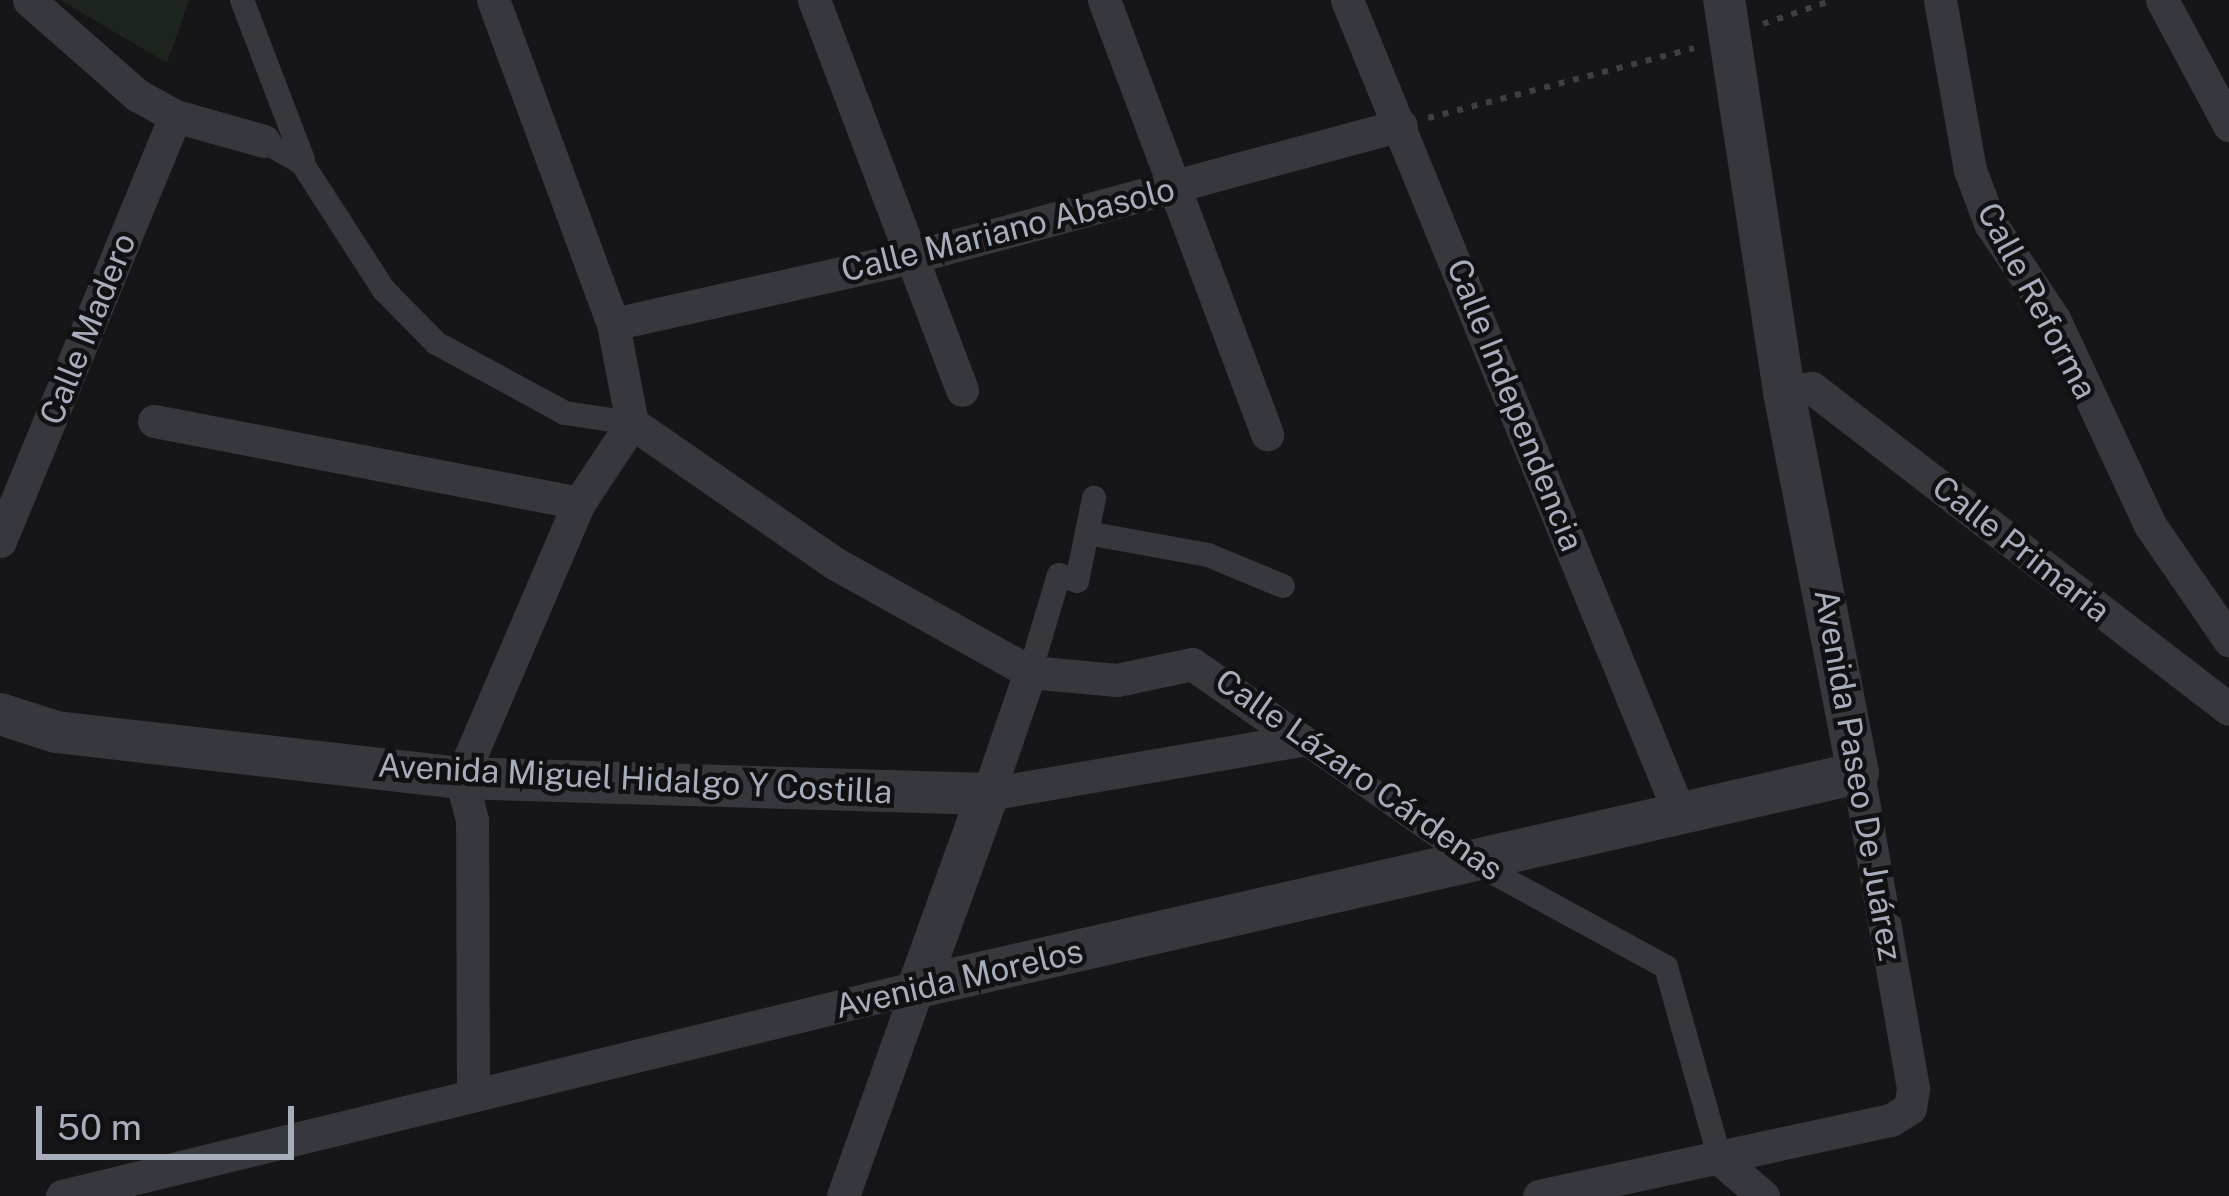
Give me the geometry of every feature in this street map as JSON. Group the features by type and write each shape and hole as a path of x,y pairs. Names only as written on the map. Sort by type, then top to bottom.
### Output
{"street":[{"path":"28,0 137,94 176,116 264,141 306,168"},
{"path":"242,0 306,168 384,290 436,343 565,412 632,423"},
{"path":"473,1090 472,820 461,778 579,503 632,423 613,324 493,0"},
{"path":"814,0 916,256 962,390"},
{"path":"1104,0 1267,434"},
{"name":"Calle Independencia","path":"1347,0 1679,812"},
{"name":"Calle Reforma","path":"1940,0 1970,170 1990,223 2054,319 2150,525 2229,640"},
{"path":"2162,0 2229,125"},
{"name":"Avenida Paseo De Juárez","path":"1720,1160 1891,1120 1910,1108 1913,1088 1800,443 1798,389 1740,16"},
{"name":"Calle Madero","path":"0,541 176,116"},
{"name":"Calle Mariano Abasolo","path":"613,324 916,256 1401,125"},
{"name":"Calle Primaria","path":"1798,389 2229,709"},
{"path":"154,421 579,503"},
{"name":"Calle Lázaro Cárdenas","path":"632,423 836,563 1030,672 1117,680 1192,664 1214,672 1300,740 1479,865 1666,967 1720,1160"},
{"path":"843,1196 988,794 1059,575 1076,581 1094,498"},
{"path":"1087,532 1208,555 1282,586"},
{"name":"Avenida Miguel Hidalgo Y Costilla","path":"0,714 56,732 461,778 988,794"},
{"path":"988,794 1300,740"},
{"name":"Avenida Morelos","path":"62,1196 473,1090 1479,865 1679,812 1858,773"},
{"path":"1554,1195 1720,1160 1763,1196"}],"path":[{"path":"1401,125 1740,16 1833,0"}],"shaded area":[{"path":"60,0 189,0 167,63"}]}
